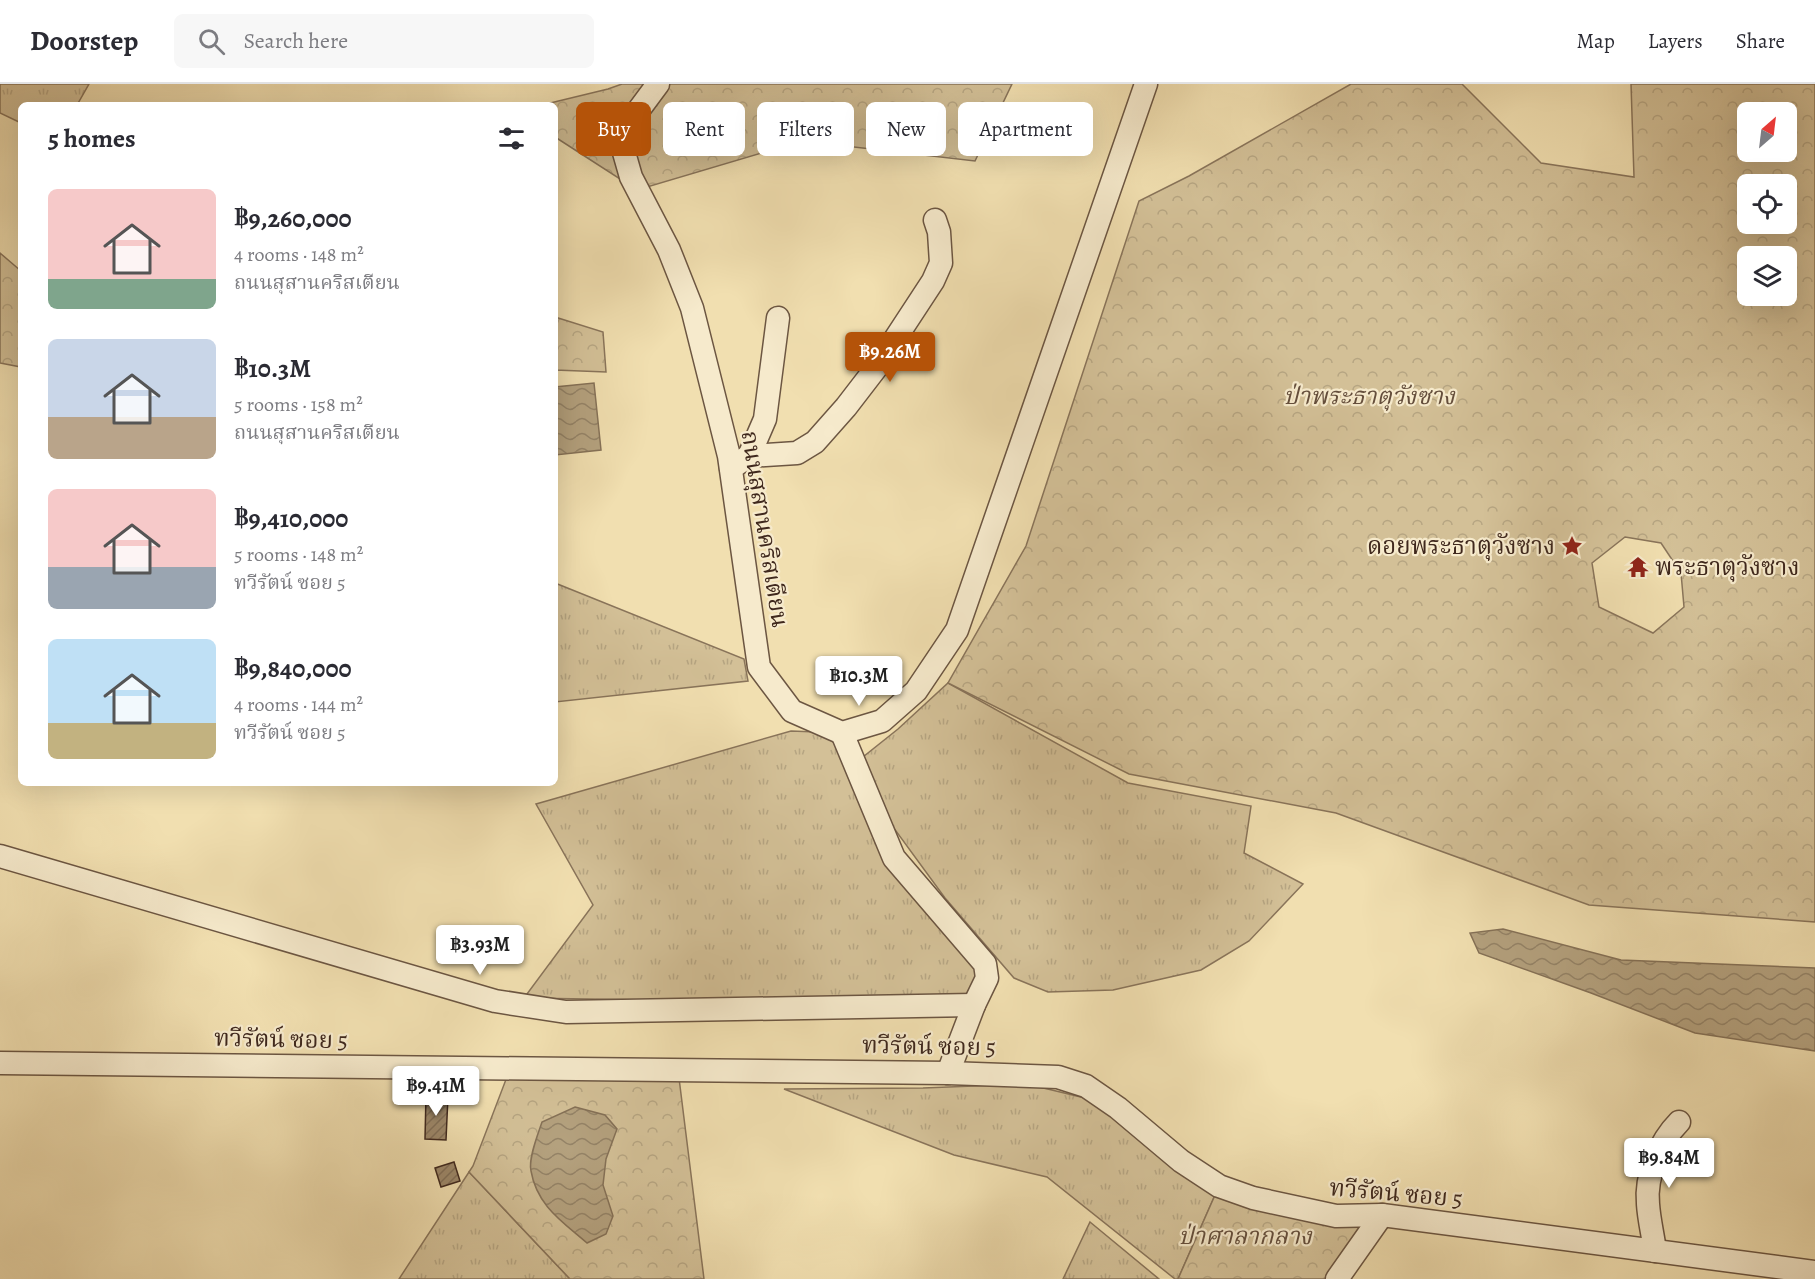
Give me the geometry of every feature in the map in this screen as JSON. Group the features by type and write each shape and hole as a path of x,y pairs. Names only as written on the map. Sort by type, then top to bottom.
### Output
{"street":[{"name":"ถนนสุสานคริสเตียน","path":"658,84 632,119 622,149 631,177 669,250 692,308 740,462 759,667 792,711 842,733"},
{"path":"948,1072 987,978 985,964 894,858 842,733 882,721 916,691 957,630 1146,84"},
{"path":"740,462 797,453 815,442 846,407 876,368 933,281 941,263 939,232 935,220"},
{"path":"740,462 765,419 778,318"},
{"path":"0,856 495,1001 566,1012 974,1005"},
{"name":"ทวีรัตน์ ซอย 5","path":"0,1064 948,1072 1058,1077 1086,1086 1118,1108 1181,1161 1219,1186 1253,1198 1336,1216 1382,1215 1815,1272"},
{"path":"1655,1251 1647,1202 1648,1186 1657,1155 1668,1133 1679,1122"},
{"path":"1337,1279 1382,1215"}],"green space":[{"path":"0,84 89,84 79,102 18,102 18,122 0,113"},
{"path":"622,84 1012,84 1003,102 958,102 958,156 977,156 975,161 932,156 946,156 946,102 866,102 866,148 854,147 854,102 757,102 757,154 637,190 584,156 651,156 651,102 576,102 576,151 558,139 558,102 554,102"},
{"name":"ป่าพระธาตุวังซาง","path":"1351,84 1462,84 1541,163 1634,177 1631,84 1815,84 1815,922 1589,905 1336,813 1129,774 948,683 1026,546 1139,201 1189,176","holes":["1625,537 1661,543 1681,573 1684,607 1653,633 1599,607 1592,563"]},
{"path":"0,253 18,268 18,366 0,363"},
{"path":"558,318 603,332 606,372 558,370"},
{"path":"558,584 744,659 748,681 558,702"},
{"path":"948,683 1128,783 1251,806 1244,853 1303,884 1249,941 1201,970 1113,990 1048,992 1014,978 945,898 893,827 863,757 898,729"},
{"path":"791,731 842,733 894,858 985,964 974,1005 524,998 593,905 536,804"},
{"path":"510,1069 678,1070 704,1279 570,1279 469,1172"},
{"path":"1027,1084 1089,1099 1215,1195 1178,1279 1175,1279 1047,1177 954,1155 784,1089 923,1088"},
{"path":"469,1172 570,1279 399,1279"},
{"name":"ป่าศาลากลาง","path":"1219,1186 1382,1215 1346,1279 1178,1279"},
{"path":"1090,1222 1159,1279 1063,1279"}],"water":[{"path":"594,383 601,450 558,455 558,387"},
{"path":"1503,929 1621,960 1815,968 1815,1051 1695,1033 1479,953 1470,933"},
{"path":"575,1107 605,1115 617,1129 606,1159 603,1185 613,1216 606,1234 587,1243 545,1204 534,1183 530,1166 542,1122"}],"building":[{"path":"426,1095 448,1096 446,1140 425,1139"},
{"path":"454,1162 460,1181 441,1187 435,1168"}],"place":[{"name":"ดอยพระธาตุวังซาง","path":"1572,546"},
{"name":"พระธาตุวังซาง","path":"1638,567"}]}
